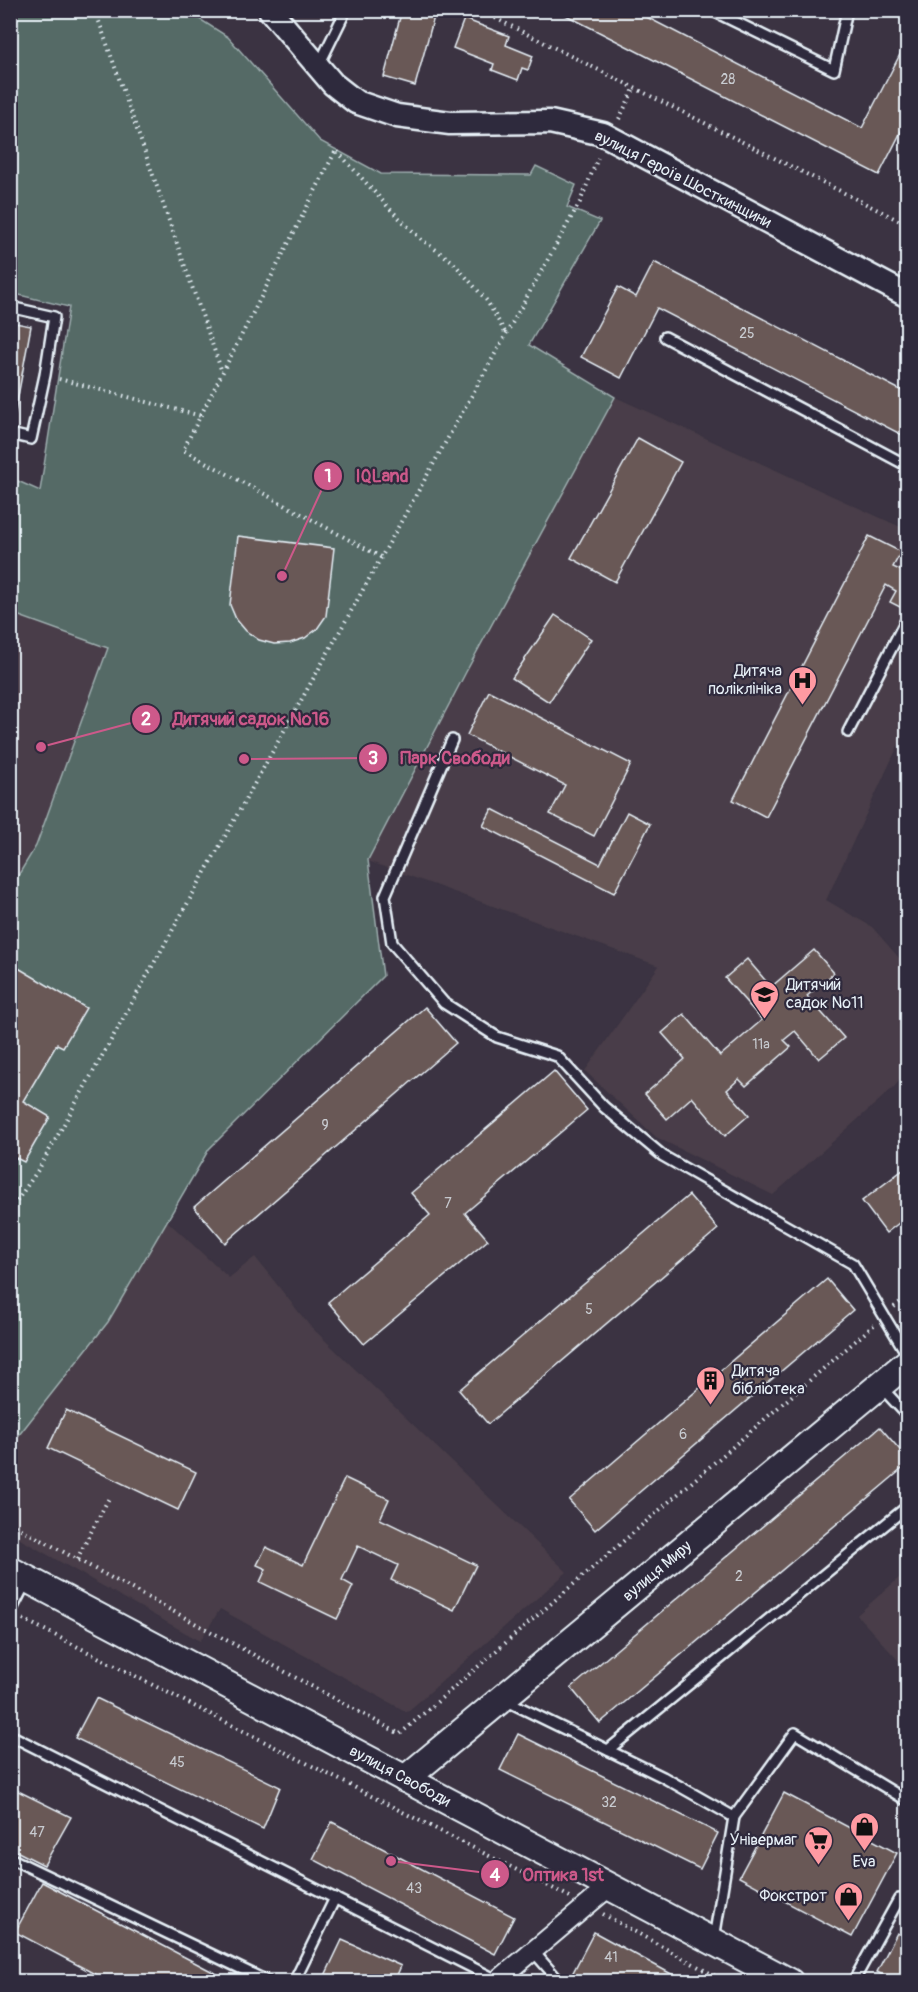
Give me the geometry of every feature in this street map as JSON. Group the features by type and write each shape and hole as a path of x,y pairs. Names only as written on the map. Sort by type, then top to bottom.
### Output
{"main road":[{"name":"вулиця Миру","path":"405,1779 908,1362"},
{"name":"вулиця Свободи","path":"19,1574 790,1982"}],"street":[{"name":"вулиця Героїв Шосткинщини","path":"270,10 318,68 333,84 356,102 397,116 450,123 550,122 603,134 908,296"},
{"path":"497,1981 609,1887"}],"lane":[{"path":"318,68 346,10"},
{"path":"711,10 834,70 847,10"},
{"path":"10,307 54,317 45,375 31,439 10,434"},
{"path":"665,338 908,466"},
{"path":"848,732 905,622 908,623"},
{"path":"452,740 386,896 392,943 444,1003 497,1037 557,1056 604,1107 663,1156 853,1264 908,1356"},
{"path":"879,1386 908,1416"},
{"path":"608,1750 908,1506"},
{"path":"11,1612 19,1574"},
{"path":"503,1700 663,1777 734,1817"},
{"path":"713,1942 734,1817 795,1733 908,1802"},
{"path":"10,1735 497,1981"},
{"path":"10,1858 269,1982"},
{"path":"294,1982 335,1898"},
{"path":"853,1982 899,1899 908,1904"},
{"path":"533,1950 560,1982"}],"path":[{"path":"95,10 222,373"},
{"path":"479,10 908,225"},
{"path":"619,119 634,89"},
{"path":"381,557 183,450 336,150 414,232 452,261 487,302 506,334"},
{"path":"10,1211 40,1167 580,202 598,158"},
{"path":"45,375 201,416"},
{"path":"10,1523 400,1734 908,1296"},
{"path":"77,1559 110,1496"},
{"path":"11,1612 587,1905 726,1982"}],"shaded area":[{"path":"615,397 907,530 907,739 902,737 826,900 872,927 907,967 907,1071 894,1087 773,1195 656,1137 585,1071 659,966 368,861 466,672"},
{"path":"11,613 108,648 36,846 11,889"},
{"path":"167,1221 229,1278 255,1257 309,1325 567,1572 407,1712 220,1609 200,1641 11,1534 11,1445 107,1322"},
{"path":"907,1571 907,1670 857,1615"}],"green space":[{"path":"13,11 187,11 228,37 320,141 381,174 531,175 536,166 576,185 567,207 600,221 529,345 615,397 466,672 368,860 383,976 209,1149 108,1322 11,1445 10,889 36,846 108,648 11,613 11,478 40,491 69,307 11,293 10,24"}],"building":[{"path":"402,10 426,10 435,13 415,86 384,77"},
{"path":"556,10 633,10 862,128 908,39 908,118 879,175"},
{"path":"464,19 509,36 506,45 533,56 528,70 522,68 518,80 492,70 494,64 453,48"},
{"path":"654,262 908,394 908,433 906,437 657,308 621,378 581,357 618,287 636,297"},
{"path":"10,322 31,326 14,418 10,417"},
{"path":"638,438 681,462 615,582 571,558"},
{"path":"238,536 334,548 326,616 317,629 305,638 290,643 274,644 259,640 246,631 236,619 230,605"},
{"name":"Дитяча поліклініка","path":"869,536 901,552 893,567 904,572 908,566 908,611 890,602 896,591 886,585 766,817 733,800"},
{"path":"555,615 591,639 549,702 512,678"},
{"path":"489,691 631,764 594,836 550,814 565,785 467,735"},
{"path":"492,809 600,864 627,812 650,824 614,893 483,826"},
{"path":"814,950 834,973 807,996 844,1038 819,1059 795,1031 784,1040 791,1047 746,1086 739,1079 727,1090 749,1115 725,1136 692,1097 667,1119 645,1094 685,1059 662,1033 684,1014 720,1056 762,1020 725,978 747,959 771,987"},
{"path":"15,966 86,1008 63,1047 57,1044 23,1101 50,1117 24,1162 10,1155 10,974"},
{"path":"425,1007 456,1043 225,1243 194,1207"},
{"path":"554,1071 587,1110 465,1213 488,1240 364,1344 328,1302 430,1215 411,1193"},
{"path":"908,1166 908,1216 886,1233 862,1201"},
{"path":"689,1195 718,1229 488,1424 459,1390"},
{"name":"Дитяча бібліотека","path":"827,1279 853,1310 595,1530 569,1500"},
{"path":"66,1410 196,1472 178,1510 48,1448"},
{"path":"880,1427 908,1459 908,1464 600,1723 571,1688"},
{"path":"345,1478 389,1499 380,1519 476,1565 454,1610 391,1580 398,1565 358,1546 342,1580 353,1586 337,1619 260,1582 266,1569 257,1565 266,1547 303,1565"},
{"path":"96,1698 280,1787 263,1829 75,1738"},
{"path":"518,1734 718,1833 700,1869 500,1770"},
{"path":"10,1787 71,1817 44,1865 10,1848"},
{"name":"Універмаг","path":"784,1793 897,1853 852,1937 739,1877"},
{"path":"332,1822 514,1917 495,1954 313,1859"},
{"path":"42,1882 232,1982 110,1982 15,1932"},
{"path":"594,1932 686,1982 568,1982"},
{"path":"897,1933 908,1938 908,1982 895,1982 877,1972"},
{"path":"342,1940 401,1966 394,1982 322,1982"}],"place":[{"name":"IQLand","path":"282,576"},
{"name":"Дитяча поліклініка","path":"803,706"},
{"name":"Дитячий садок №16","path":"41,747"},
{"name":"Парк Свободи","path":"244,759"},
{"name":"Дитячий садок №11","path":"765,1020"},
{"name":"Дитяча бібліотека","path":"711,1406"},
{"name":"Eva","path":"864,1852"},
{"name":"Оптика 1st","path":"391,1861"},
{"name":"Універмаг","path":"818,1866"},
{"name":"Фокстрот","path":"848,1922"}]}
